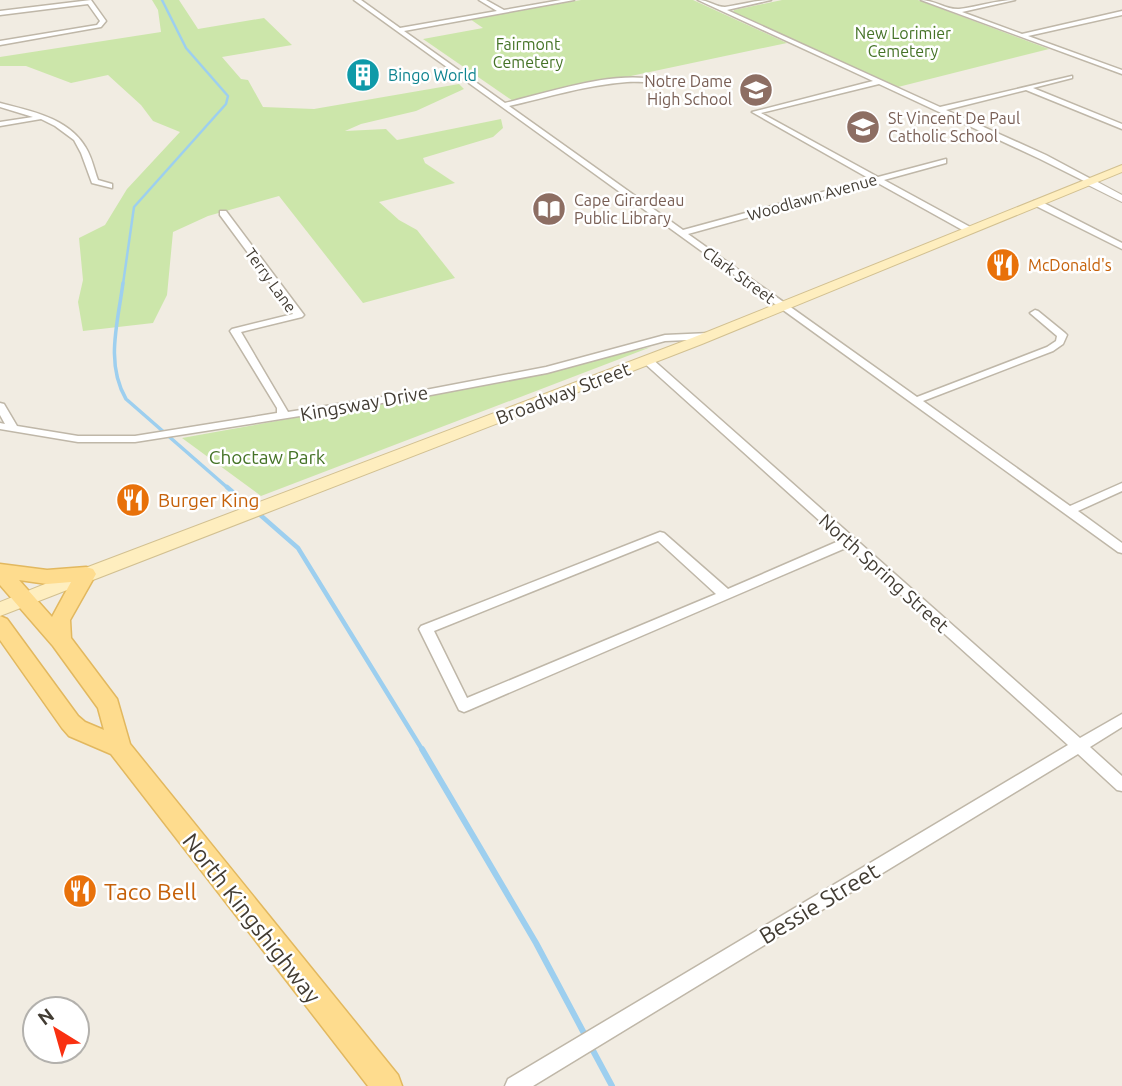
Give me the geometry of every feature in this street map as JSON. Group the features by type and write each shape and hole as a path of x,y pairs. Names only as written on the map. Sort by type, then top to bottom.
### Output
{"main road":[{"name":"Broadway Street","path":"0,609 784,307 1122,168"},
{"path":"0,571 47,577 86,574"},
{"name":"North Kingshighway","path":"0,571 60,640 109,705 118,747 387,1086"},
{"path":"60,640 60,620 86,574"},
{"name":"North Kingshighway","path":"0,624 70,722 77,729 118,747"}],"street":[{"path":"482,0 503,12"},
{"path":"398,30 571,0"},
{"path":"701,0 940,109 1122,199"},
{"path":"721,9 768,0"},
{"path":"924,0 1122,72"},
{"path":"955,12 1012,0"},
{"path":"0,13 89,1 103,21 99,26 0,43"},
{"name":"Clark Street","path":"361,1 1122,549"},
{"path":"1021,36 1122,13"},
{"path":"1109,67 1122,64"},
{"path":"940,109 1070,77"},
{"path":"503,105 621,82 641,79 657,81"},
{"path":"880,82 755,112 970,230"},
{"path":"1027,88 1122,127"},
{"path":"0,105 57,124 82,146 95,181 108,187"},
{"path":"12,121 20,114 19,110"},
{"path":"0,124 43,118"},
{"name":"Woodlawn Avenue","path":"681,233 943,161"},
{"path":"1037,203 1122,246"},
{"name":"Terry Lane","path":"223,213 299,315 234,331 282,408 283,416"},
{"path":"915,401 1050,349 1060,342 1062,335 1035,313"},
{"name":"Kingsway Drive","path":"0,426 78,439 135,439 547,370 665,338 710,335"},
{"name":"North Spring Street","path":"647,360 1122,785"},
{"path":"0,406 14,429"},
{"path":"1071,510 1122,487"},
{"path":"726,595 660,536 426,629 464,706 726,595 848,542"},
{"name":"Bessie Street","path":"515,1086 632,1018 1122,720"}],"green space":[{"path":"152,0 179,0 198,29 264,18 292,45 222,57 241,79 248,80 263,107 314,109 459,84 464,89 416,111 361,124 345,131 386,129 397,140 501,119 503,128 493,137 423,158 425,163 455,183 379,202 399,220 417,230 455,278 363,303 279,196 208,216 173,232 167,295 153,323 83,331 78,302 83,280 79,238 105,225 127,189 180,132 153,121 141,105 108,75 71,83 26,66 0,66 0,57 161,32 158,10"},
{"name":"Fairmont Cemetery","path":"581,0 693,0 787,43 513,101 423,39 483,28 470,19"},
{"name":"New Lorimier Cemetery","path":"782,0 918,0 1049,49 898,87 733,12"},
{"name":"Choctaw Park","path":"651,347 261,496 182,438 456,389"}],"waterway":[{"path":"123,284 134,207 226,104 228,96 186,48 162,0"},
{"path":"123,283 116,327 115,357 116,371 126,399 229,489"},
{"path":"227,487 251,508"},
{"path":"258,513 298,548 423,751"},
{"path":"422,749 536,943 586,1037"},
{"path":"590,1045 612,1086"}],"place":[{"name":"Bingo World","path":"363,75"},
{"name":"Notre Dame High School","path":"756,90"},
{"name":"St Vincent De Paul Catholic School","path":"863,127"},
{"name":"Cape Girardeau Public Library","path":"549,209"},
{"name":"McDonald's","path":"1003,265"},
{"name":"Burger King","path":"133,500"},
{"name":"Taco Bell","path":"80,891"}]}
